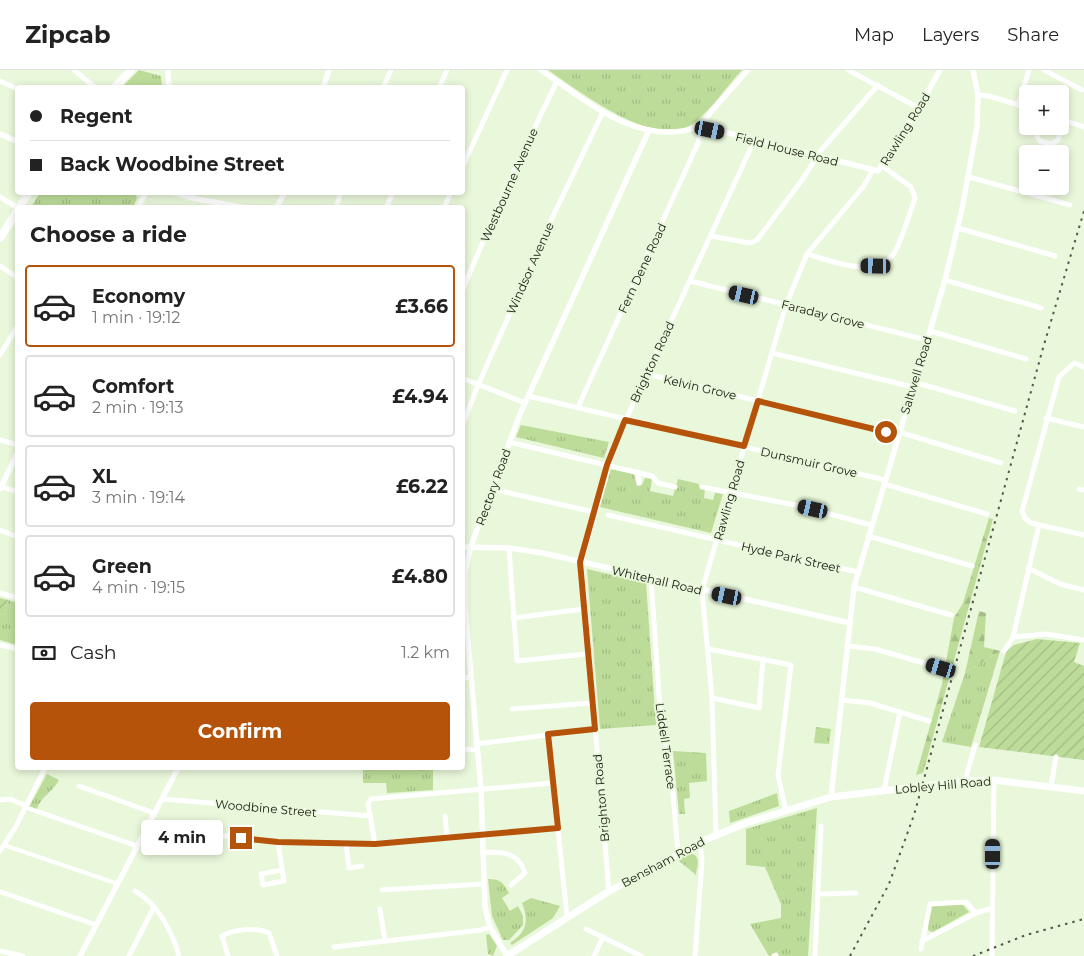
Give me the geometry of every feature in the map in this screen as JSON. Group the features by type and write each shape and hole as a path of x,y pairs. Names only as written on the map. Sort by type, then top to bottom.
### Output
{"main road":[{"path":"117,85 131,70"},
{"path":"0,238 15,214"},
{"name":"Lobley Hill Road","path":"831,797 965,781 994,780 1084,791"},
{"name":"Bensham Road","path":"508,956 567,916 609,891 716,834 831,797"}],"street":[{"path":"74,70 92,85"},
{"path":"168,70 169,85"},
{"path":"325,85 329,70"},
{"path":"384,85 391,70"},
{"path":"440,85 447,70"},
{"path":"465,161 507,70"},
{"path":"541,70 603,112 630,126 649,130 678,132 701,126 748,70"},
{"path":"848,70 919,108"},
{"name":"Rawling Road","path":"716,834 712,698 702,590 744,446 786,305 807,254 863,187 873,170 878,171 882,166 919,108 940,70"},
{"name":"Saltwell Road","path":"831,797 854,587 930,331 958,228 977,127 978,95 973,70"},
{"path":"978,95 1018,105 1029,70"},
{"path":"1044,70 1082,90"},
{"path":"0,81 15,88"},
{"name":"Westbourne Avenue","path":"465,284 504,192 557,81"},
{"path":"711,236 750,243 757,240 822,149 878,86"},
{"name":"Windsor Avenue","path":"465,418 554,214 603,112"},
{"path":"1069,122 1084,127"},
{"name":"Field House Road","path":"701,126 873,170"},
{"name":"Fern Dene Road","path":"578,407 698,143 701,126"},
{"name":"Rectory Road","path":"465,579 471,546 524,403 649,130"},
{"path":"0,134 15,141"},
{"path":"1037,135 1040,141 1051,144 1058,140 1059,135"},
{"name":"Brighton Road","path":"609,891 580,562 607,465 625,420 754,141"},
{"path":"807,254 854,266 876,266 893,255 915,198 911,187 882,166"},
{"path":"969,177 1070,205"},
{"path":"181,195 197,200 228,205"},
{"path":"0,197 15,207"},
{"path":"958,228 1055,256"},
{"path":"0,266 15,276"},
{"path":"944,280 1042,308"},
{"name":"Faraday Grove","path":"690,281 927,340"},
{"path":"0,355 15,330"},
{"path":"930,331 1026,359"},
{"path":"772,352 914,384 1015,411"},
{"path":"1084,366 1074,363 1058,377 1022,507 1027,521 1084,535"},
{"name":"Kelvin Grove","path":"647,374 729,396 899,434 1001,463"},
{"path":"465,379 524,403"},
{"name":"Dunsmuir Grove","path":"528,396 625,420 744,446 884,482 987,514"},
{"path":"1046,418 1084,427"},
{"path":"0,440 15,444"},
{"path":"509,442 638,472 652,476 658,483 675,487"},
{"path":"15,458 0,487 15,491"},
{"path":"638,472 640,483"},
{"path":"702,486 800,506 871,525"},
{"path":"492,489 594,512"},
{"path":"709,497 710,489"},
{"name":"Hyde Park Street","path":"608,515 858,572"},
{"path":"1004,651 1013,637 1039,525"},
{"path":"0,530 15,536"},
{"path":"868,536 972,566"},
{"name":"Whitehall Road","path":"465,547 509,548 580,562 850,623"},
{"path":"509,548 513,618 518,661 587,654"},
{"path":"1028,568 1060,584 1084,590"},
{"name":"Liddell Terrace","path":"651,579 661,723 670,760 678,853"},
{"path":"854,587 951,615"},
{"path":"0,593 15,597"},
{"name":"Rectory Road","path":"465,600 470,677 481,789 485,907 490,927 508,956"},
{"path":"513,618 584,609"},
{"path":"1013,637 1046,634 1084,640"},
{"path":"0,644 15,648"},
{"path":"847,646 875,649 941,668"},
{"path":"708,649 791,665 778,775 786,811"},
{"path":"712,698 759,708 763,659"},
{"path":"465,678 470,677"},
{"path":"842,700 870,703 929,721"},
{"path":"512,709 592,703"},
{"path":"884,790 900,712"},
{"path":"465,748 542,737 548,734 595,729"},
{"path":"548,734 567,916"},
{"path":"965,781 975,746"},
{"path":"1051,786 1056,757"},
{"path":"0,851 44,770"},
{"path":"80,956 177,770"},
{"path":"992,956 994,780"},
{"path":"375,844 369,801 374,798 553,784"},
{"path":"79,786 154,813"},
{"path":"0,800 10,799 39,812 164,853 173,830 278,842 375,844 558,828"},
{"name":"Woodbine Street","path":"162,799 370,816"},
{"path":"445,816 446,838"},
{"path":"814,956 821,826"},
{"path":"0,839 5,843 118,884"},
{"path":"278,842 284,881 263,885 261,874 282,870"},
{"path":"695,956 702,861 700,842"},
{"path":"346,844 349,868 362,866"},
{"path":"483,852 502,851 518,860 524,873 511,885"},
{"path":"382,890 483,884"},
{"path":"135,890 154,907 180,956"},
{"path":"1,892 96,925"},
{"path":"818,894 856,893"},
{"path":"921,949 930,904 966,902 976,913"},
{"path":"129,956 154,907"},
{"path":"922,941 976,913 992,908"},
{"path":"380,909 385,940"},
{"path":"334,947 481,930 490,927"},
{"path":"228,956 222,936 228,932 261,929 269,933 277,956"},
{"path":"586,929 641,956"},
{"path":"594,956 603,937"},
{"path":"0,951 23,956"}],"green space":[{"path":"139,70 161,76 162,85 124,85"},
{"path":"548,70 742,70 703,115 689,126 673,130 655,129 616,114"},
{"path":"39,195 136,195 137,198 134,205 32,205"},
{"path":"521,425 609,442 604,458 516,437"},
{"path":"611,469 634,474 637,486 642,485 645,478 652,479 650,491 673,496 678,479 699,484 699,487 705,489 704,498 713,500 715,493 723,494 711,533 600,507"},
{"path":"705,503 716,506 711,522 700,519"},
{"path":"989,518 993,519 923,773 916,775 942,684 954,618 963,603"},
{"path":"587,569 646,583 656,725 600,729"},
{"path":"0,598 8,600 4,615 0,614"},
{"path":"8,600 15,602 15,644 0,640 0,614 4,615"},
{"path":"979,611 986,613 984,647 1000,651 965,673"},
{"path":"1037,639 1080,643 1074,662 1084,666 1084,760 979,747 1006,652 1014,645"},
{"path":"1000,651 971,747 942,742 965,673"},
{"path":"816,727 831,729 829,744 814,743"},
{"path":"673,751 706,753 707,781 689,783 690,798 684,799 685,814 679,814"},
{"path":"363,770 433,770 433,790 387,793 386,783 363,783"},
{"path":"47,774 59,780 41,801 37,809 29,807"},
{"path":"777,793 779,806 730,823 729,811"},
{"path":"817,808 808,956 769,956 750,924 781,918 781,904 765,867 746,865 746,829"},
{"path":"690,853 694,854 697,859 696,875 678,860"},
{"path":"488,879 496,880 503,884 509,893 502,898 510,911 518,906 523,916 523,925 509,940 503,940 492,916"},
{"path":"531,898 560,906 553,918 512,945 510,943 520,935 525,926 526,921 522,903"},
{"path":"962,904 969,912 933,932 929,931 927,927 930,906"},
{"path":"489,934 497,946 493,956 488,954 486,935"}],"railway":[{"path":"850,956 889,884 914,815 1043,348 1084,211"},
{"path":"973,956 1026,935 1084,919"}],"route":[{"path":"241,838 278,842 375,844 558,828 548,734 595,729 580,562 607,465 625,420 744,446 758,401 886,432"}]}
